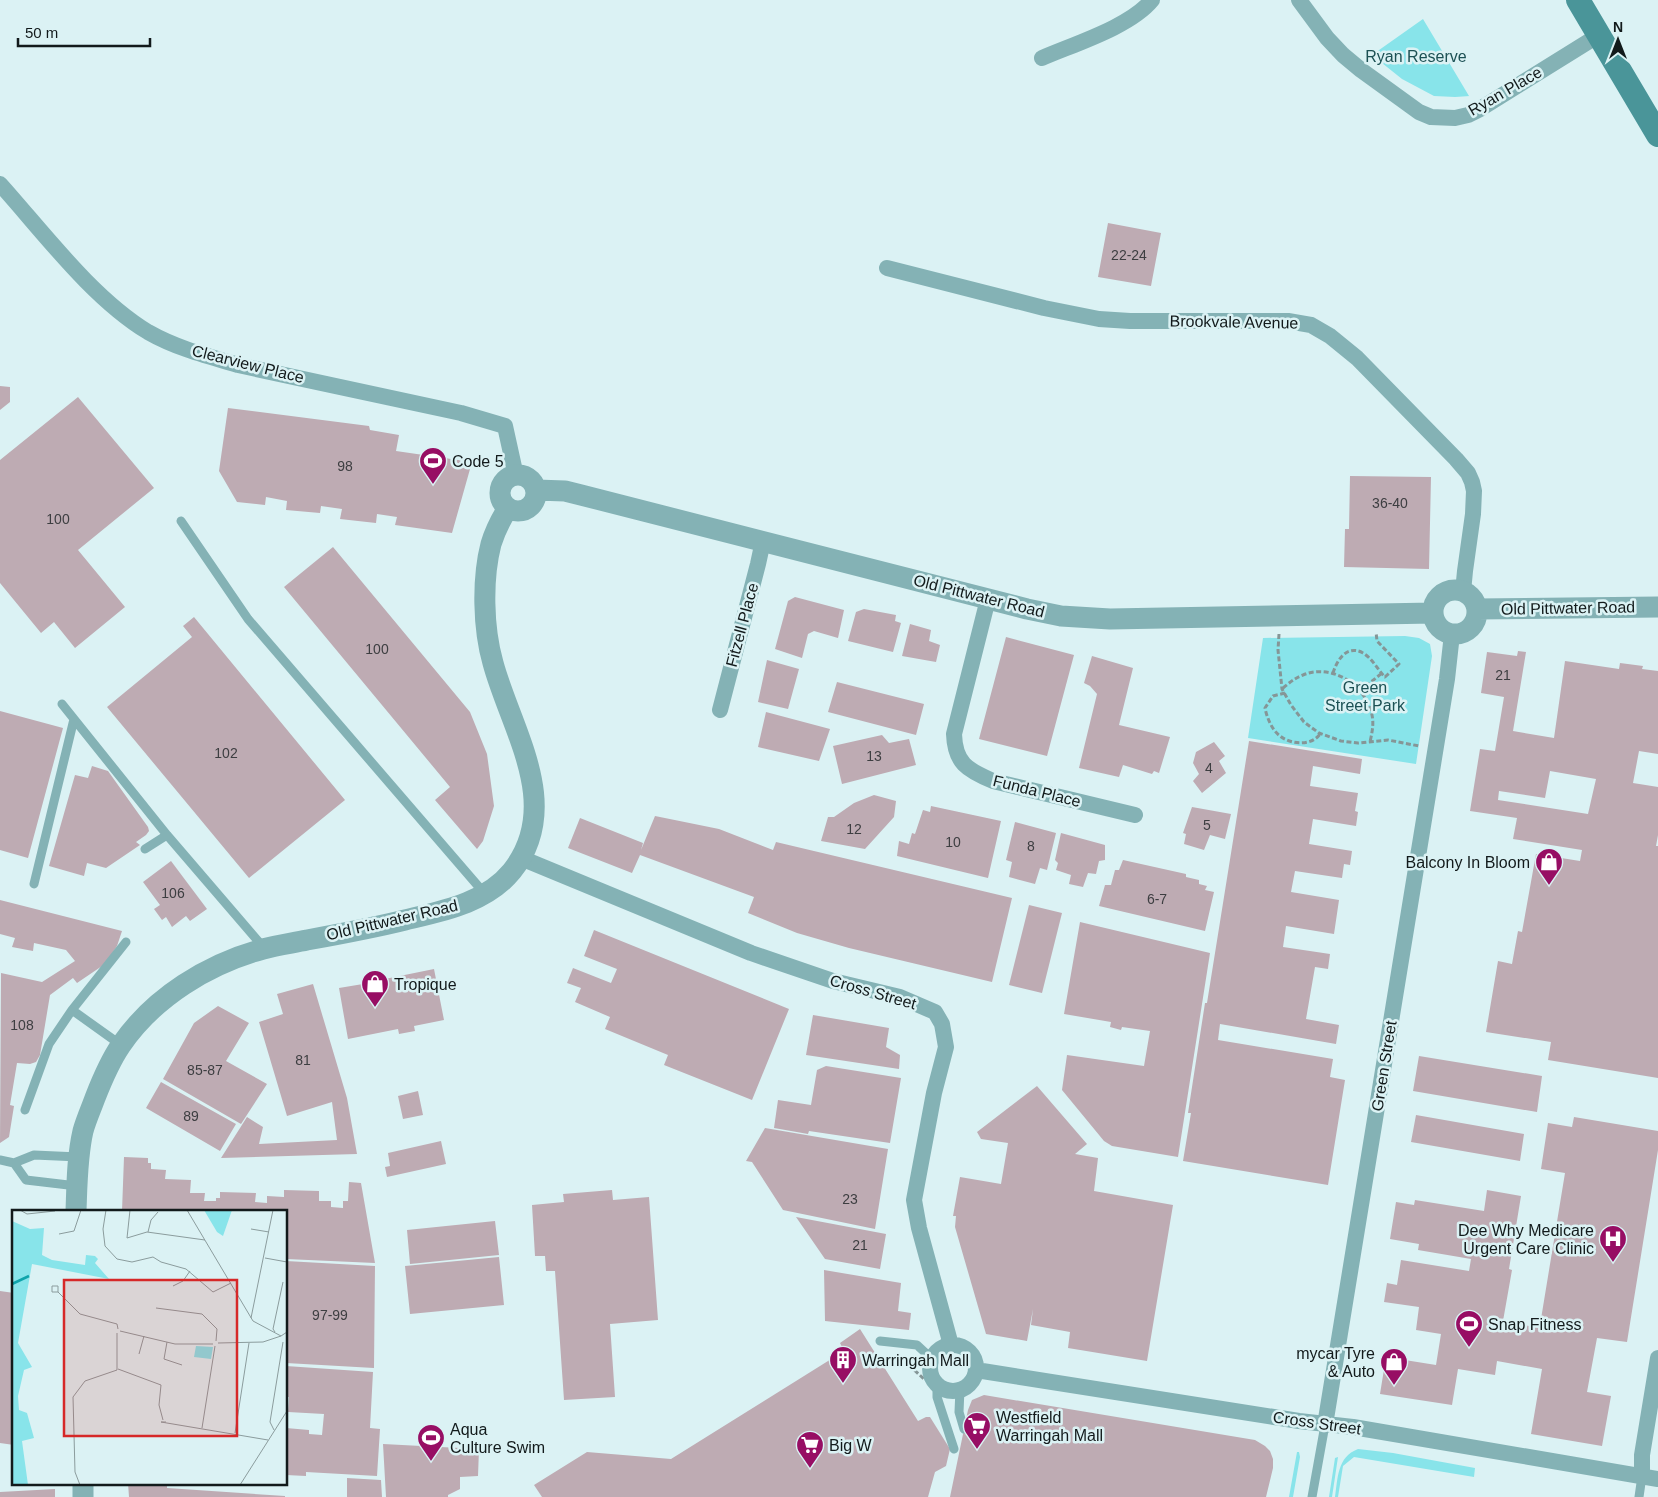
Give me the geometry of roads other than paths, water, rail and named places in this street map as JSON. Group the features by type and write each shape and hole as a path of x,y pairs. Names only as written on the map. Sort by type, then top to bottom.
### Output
{"main road":[{"path":"1578,0 1658,135"}],"street":[{"path":"1042,58 1107,31 1144,10 1152,0"},
{"name":"Ryan Place","path":"1299,0 1327,38 1361,70 1419,112 1430,117 1443,118 1468,115 1599,35"},
{"name":"Clearview Place","path":"0,184 78,272 110,302 149,332 194,352 238,365 460,413 505,426 516,476"},
{"name":"Brookvale Avenue","path":"886,268 1044,308 1099,319 1130,321 1288,321 1321,329 1357,358 1468,473 1472,482 1474,502 1463,592"},
{"path":"516,476 527,478 536,490 534,502 525,510 519,511 508,508 501,499 501,489 506,480 516,476"},
{"name":"Old Pittwater Road","path":"536,490 565,491 1061,616 1110,619 1433,613"},
{"name":"Old Pittwater Road","path":"76,1210 79,1157 83,1131 101,1083 121,1045 134,1028 153,1008 177,989 202,973 230,960 264,948 380,926 441,911 485,894 500,884 521,858 532,827 535,811 534,793 525,753 493,663 489,645 486,607 491,544 508,508"},
{"name":"Fitzell Place","path":"720,710 763,541"},
{"path":"1453,590 1463,592 1471,596 1477,609 1477,619 1471,628 1462,633 1452,634 1439,627 1433,613 1436,602 1442,594 1453,590"},
{"name":"Funda Place","path":"988,599 954,734 954,749 963,764 993,781 1135,815"},
{"name":"Old Pittwater Road","path":"1477,609 1658,607"},
{"name":"Green Street","path":"1325,1424 1436,750 1452,634"},
{"name":"Cross Street","path":"521,858 751,953 833,981 900,998 935,1012 942,1024 946,1047 934,1092 914,1200 919,1228 951,1345"},
{"path":"959,1346 969,1351 974,1357 976,1370 974,1378 967,1386 960,1389 945,1389 933,1384 932,1359 936,1352 943,1347 959,1346"},
{"path":"1650,1478 1642,1455 1658,1358"},
{"name":"Cross Street","path":"976,1370 1353,1428 1650,1478"},
{"path":"83,1484 83,1497"}],"lane":[{"path":"181,522 248,618 485,894"},
{"path":"62,704 167,835 264,948"},
{"path":"34,884 74,719"},
{"path":"145,849 167,835"},
{"path":"26,1110 49,1044 72,1010 126,942"},
{"path":"72,1010 121,1045"},
{"path":"0,1160 14,1163 34,1155 79,1157"},
{"path":"14,1163 26,1180 77,1186"},
{"path":"880,1341 917,1345 932,1359"},
{"path":"933,1384 954,1449"},
{"path":"960,1389 959,1412 964,1430"},
{"name":"Green Street","path":"1312,1497 1325,1424"},
{"path":"1639,1497 1650,1478"}],"place":[{"name":"Code 5","path":"433,485"},
{"name":"Balcony In Bloom","path":"1549,886"},
{"name":"Tropique","path":"375,1008"},
{"name":"Dee Why Medicare Urgent Care Clinic","path":"1613,1263"},
{"name":"Snap Fitness","path":"1469,1348"},
{"name":"Warringah Mall","path":"843,1384"},
{"name":"mycar Tyre & Auto","path":"1394,1386"},
{"name":"Westfield Warringah Mall","path":"977,1450"},
{"name":"Aqua Culture Swim","path":"431,1462"},
{"name":"Big W","path":"810,1469"}],"park label":[{"name":"Ryan Reserve","path":"1416,56"},
{"name":"Green Street Park","path":"1365,696"}]}
